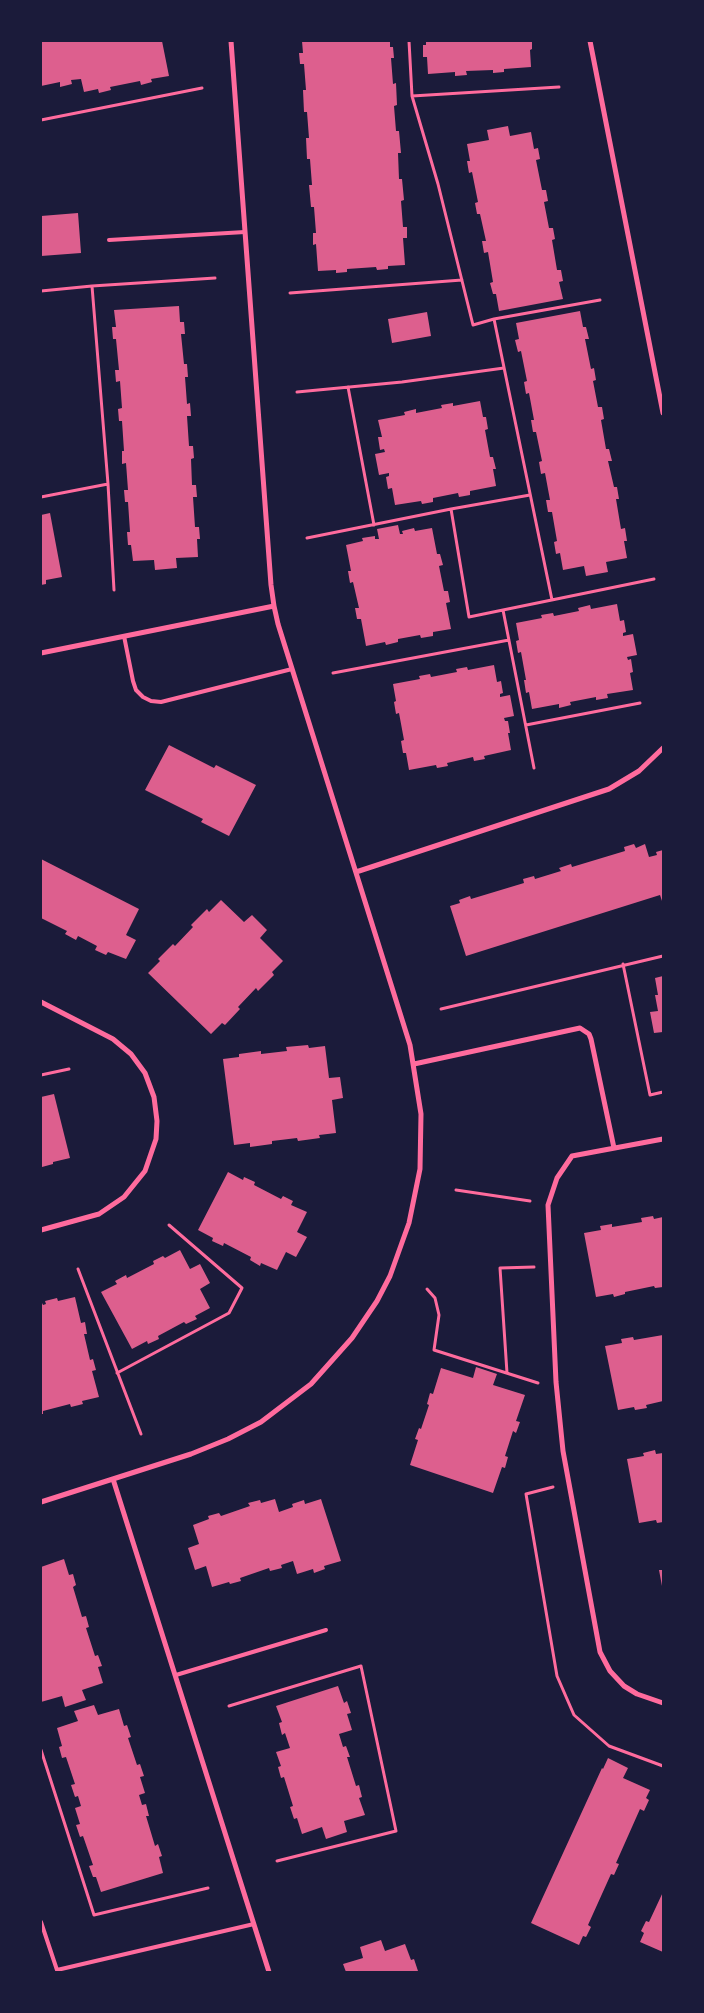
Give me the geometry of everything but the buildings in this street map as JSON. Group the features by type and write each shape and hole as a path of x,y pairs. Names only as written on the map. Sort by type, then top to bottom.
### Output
{"street":[{"path":"41,1502 191,1454 228,1439 261,1422 310,1384 352,1338 373,1308 390,1276 401,1249 416,1196 420,1169 422,1130 420,1097 414,1064 292,669 270,585 231,41"},
{"path":"590,41 663,413"},
{"path":"41,653 274,606"},
{"path":"356,872 609,789 639,771 663,748"},
{"path":"41,1002 113,1039 131,1054 145,1073 154,1097 157,1121 156,1139 145,1171 124,1197 99,1214 41,1230"},
{"path":"414,1064 580,1028 589,1034 591,1039 614,1148"},
{"path":"663,1139 572,1156 556,1178 548,1204 559,1416 569,1487 600,1652 610,1671 624,1686 637,1694 663,1703"},
{"path":"113,1479 270,1972"}],"lane":[{"path":"109,240 245,232"},
{"path":"124,636 136,690 143,697 151,701 161,702 292,669"},
{"path":"176,1675 326,1630"},
{"path":"41,1922 57,1970 254,1924"}],"path":[{"path":"409,41 412,96 438,184 473,325 494,319 600,300"},
{"path":"412,96 559,87"},
{"path":"41,120 202,88"},
{"path":"41,291 216,278"},
{"path":"290,293 462,280"},
{"path":"92,286 108,484 114,590"},
{"path":"494,319 552,600"},
{"path":"297,392 402,382 504,368"},
{"path":"348,387 374,525"},
{"path":"41,498 108,484"},
{"path":"307,538 530,495"},
{"path":"451,510 469,617 654,579"},
{"path":"503,610 534,768"},
{"path":"333,673 509,640"},
{"path":"526,725 640,704"},
{"path":"441,1009 623,964 663,956"},
{"path":"623,964 650,1095 663,1092"},
{"path":"41,1075 69,1069"},
{"path":"456,1190 533,1202"},
{"path":"117,1373 229,1313 242,1288 169,1225"},
{"path":"507,1373 500,1268 534,1267 534,1257"},
{"path":"78,1269 141,1434"},
{"path":"427,1289 435,1298 439,1315 434,1350 542,1384"},
{"path":"553,1479 554,1487 526,1494 557,1676 574,1715 609,1746 663,1766"},
{"path":"229,1706 361,1666 396,1831 277,1861"},
{"path":"41,1750 94,1915 208,1888"}]}
